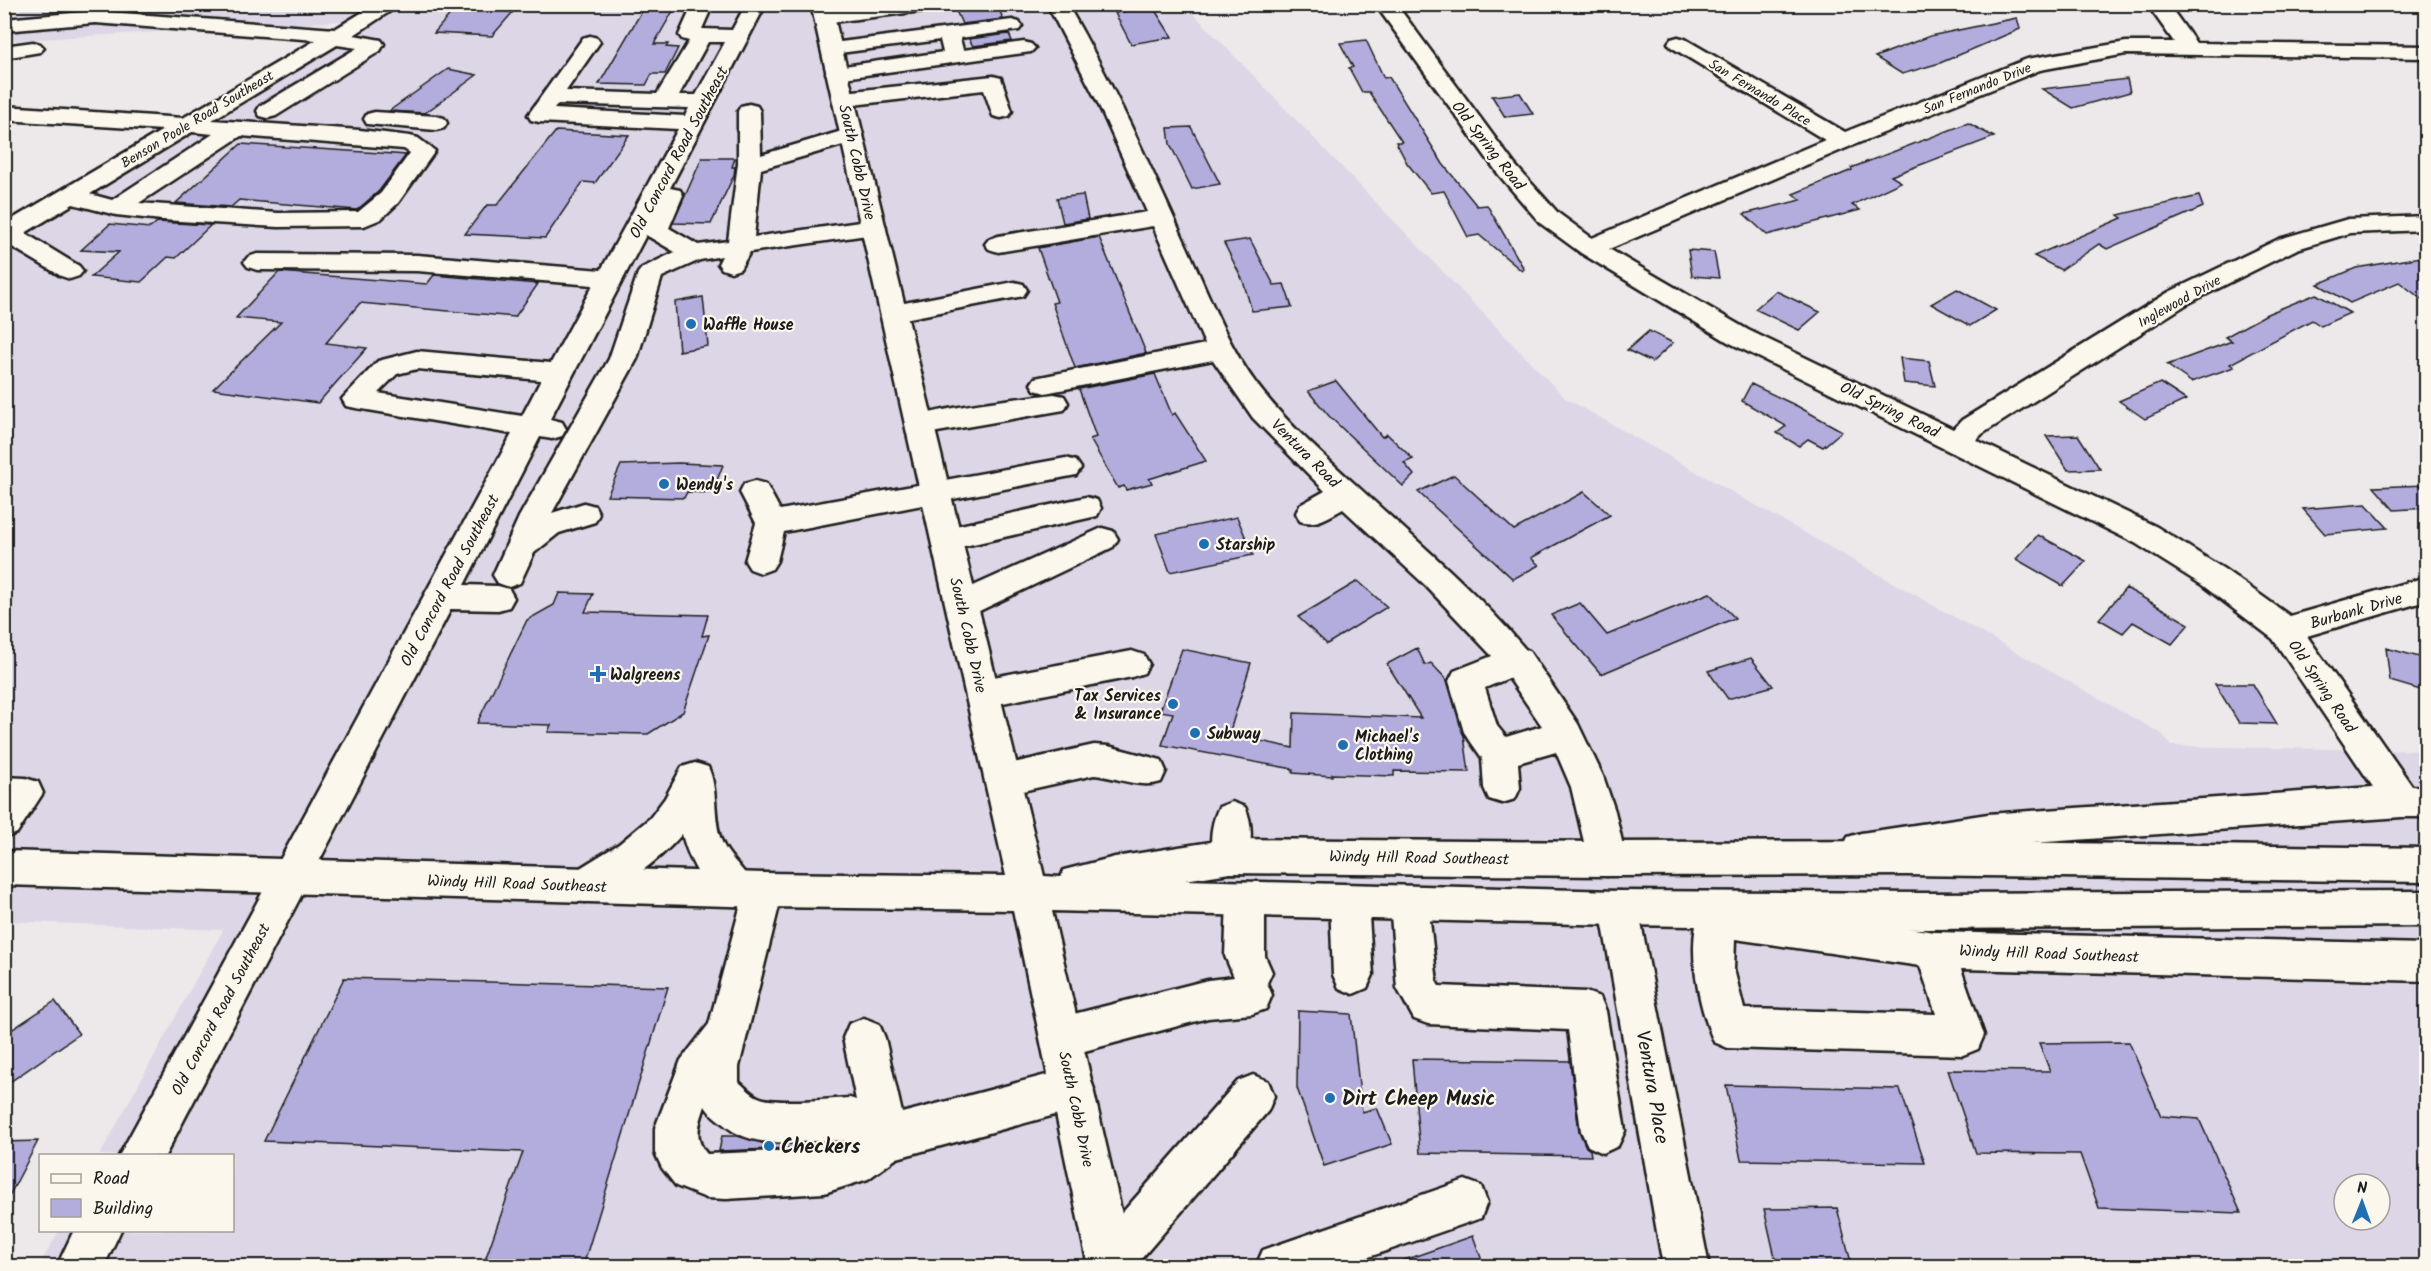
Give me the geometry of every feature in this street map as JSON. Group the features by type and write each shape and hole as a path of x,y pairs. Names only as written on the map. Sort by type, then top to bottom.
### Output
{"street":[{"path":"95,17 140,4"},
{"name":"Benson Poole Road Southeast","path":"6,234 390,4"},
{"path":"703,4 689,35 739,36"},
{"name":"Old Concord Road Southeast","path":"142,1154 756,4"},
{"name":"Ventura Road","path":"1057,4 1087,56 1222,349 1244,387 1289,438 1481,620 1517,660 1542,694 1566,734 1597,811 1607,859"},
{"name":"Old Spring Road","path":"1385,4 1507,170 1549,218 1590,248 1738,336 2146,535 2213,577 2285,630 2414,801"},
{"path":"2157,4 2189,48"},
{"path":"823,11 939,15 1012,26"},
{"name":"South Cobb Drive","path":"823,11 1004,780 1111,1264"},
{"path":"939,15 955,57"},
{"path":"834,60 939,15"},
{"path":"4,25 95,17 335,37 374,44 374,47 268,111"},
{"path":"590,42 539,115 699,112"},
{"path":"664,101 698,43"},
{"name":"San Fernando Place","path":"1678,43 1842,141"},
{"path":"4,52 33,48"},
{"path":"834,60 955,57 1024,48"},
{"name":"San Fernando Drive","path":"1590,248 1842,141 2035,64 2126,48 2427,52"},
{"path":"844,99 993,83 1001,111"},
{"path":"551,97 664,101 699,112"},
{"path":"4,103 193,105 215,109 436,123"},
{"path":"735,256 750,163 749,111"},
{"path":"4,113 360,137 410,143 423,151 414,168 373,214 364,219 341,221 216,217 95,205 71,195"},
{"path":"116,208 234,130"},
{"path":"750,163 768,162 852,135"},
{"path":"656,194 671,195 655,231 694,253 735,256 874,227"},
{"path":"998,244 1161,218"},
{"name":"Inglewood Drive","path":"1957,442 1972,427 2178,298 2288,244 2348,226 2427,223"},
{"path":"6,234 70,271"},
{"path":"440,596 504,587 534,517 623,359 651,273 694,253"},
{"path":"257,262 417,263 611,279"},
{"path":"894,313 1014,290"},
{"path":"920,425 980,413 1222,349"},
{"path":"560,373 417,360 388,367 356,399 531,428 583,431"},
{"path":"771,523 1066,468"},
{"path":"755,492 771,523 761,561"},
{"path":"1311,513 1346,494"},
{"path":"947,539 1086,508"},
{"path":"523,545 548,525 584,514"},
{"path":"962,605 1102,539"},
{"name":"Burbank Drive","path":"2285,630 2427,589"},
{"path":"1502,788 1499,754 1481,732 1466,681 1517,660"},
{"path":"983,693 1132,664"},
{"path":"1499,754 1566,734"},
{"path":"1004,780 1094,760 1108,761 1148,771"},
{"path":"585,885 627,860 662,831 673,818 695,778 695,818 704,848 723,878 749,890 718,1067 718,1083 722,1095 745,1115 762,1120 783,1122 850,1119 886,1139"},
{"path":"4,792 25,793 4,822"},
{"name":"Windy Hill Road Southeast","path":"1813,858 1915,839 1988,830 2414,801"},
{"path":"1230,856 1232,818"},
{"name":"Windy Hill Road Southeast","path":"1029,893 1115,874 1230,856 1813,858 2427,865"},
{"name":"Windy Hill Road Southeast","path":"4,868 749,890 1029,893 1674,909 1935,911 2427,909"},
{"path":"1062,1037 1208,999 1252,984 1245,956 1246,899"},
{"path":"1349,902 1353,975"},
{"path":"1409,903 1417,988 1428,1005 1586,1011 1603,1131"},
{"name":"Ventura Place","path":"1619,908 1686,1266"},
{"name":"Windy Hill Road Southeast","path":"1674,909 1716,918 1935,950 2427,963"},
{"path":"1716,918 1714,969 1728,1028 1963,1035 1935,950"},
{"path":"724,1037 696,1075 676,1128 677,1153 692,1170 706,1176 726,1177 824,1170 853,1164 886,1139 1073,1089"},
{"path":"864,1038 886,1139"},
{"path":"1111,1264 1253,1096"},
{"path":"1279,1266 1465,1202"},
{"path":"80,1266 98,1232"}],"shaded area":[{"path":"24,4 1185,5 1565,398 2162,734 2171,746 2426,751 2426,1266 39,1266 58,1232 234,1232 234,1154 101,1154 223,930 5,921 5,225 115,169 345,21 5,41 4,36"}],"building":[{"path":"459,4 506,4 500,11 513,12 492,36 434,33"},
{"path":"646,4 677,4 654,44 668,44 666,47 678,48 665,74 652,74 646,85 599,84"},
{"path":"953,4 997,4 1003,19 962,24"},
{"path":"1153,7 1172,37 1131,44 1115,13"},
{"path":"2017,18 2020,29 1940,63 1902,74 1875,57 1930,36"},
{"path":"1009,34 1012,41 973,46 969,39"},
{"path":"1366,40 1384,78 1389,77 1443,164 1477,206 1487,205 1524,269 1522,271 1479,235 1468,237 1444,191 1431,193 1407,163 1396,142 1402,142 1369,92 1362,92 1349,68 1353,67 1340,43"},
{"path":"448,69 477,75 425,113 389,111"},
{"path":"2127,79 2130,92 2073,108 2042,89"},
{"path":"1520,93 1533,114 1505,117 1492,96"},
{"path":"1968,123 1994,137 1891,176 1901,182 1852,205 1860,210 1767,235 1744,214 1801,200 1793,194 1852,170 1851,168"},
{"path":"1191,127 1220,184 1192,189 1170,144 1168,128"},
{"path":"556,131 629,135 595,183 583,182 545,238 465,234 487,205 497,205"},
{"path":"241,144 406,155 379,191 357,210 239,200 231,207 176,203"},
{"path":"702,158 735,158 732,167 735,167 734,175 711,224 673,223"},
{"path":"1083,195 1088,219 1063,223 1057,198"},
{"path":"2199,196 2203,207 2107,249 2099,244 2061,270 2034,256 2122,218 2118,215"},
{"path":"157,222 211,225 176,258 168,257 141,282 91,277 119,252 81,250 110,224 150,228"},
{"path":"1099,237 1146,353 1075,368 1052,303 1057,302 1038,248"},
{"path":"1250,239 1274,285 1284,284 1292,307 1252,311 1243,281 1224,243"},
{"path":"1688,250 1714,252 1719,278 1692,276"},
{"path":"2427,256 2427,303 2399,282 2350,303 2318,284 2356,268"},
{"path":"279,272 427,284 434,275 538,284 515,317 360,303 326,343 367,348 318,403 213,389 281,322 236,318"},
{"path":"1957,289 1996,310 1970,326 1931,304"},
{"path":"1776,291 1820,312 1799,330 1755,309"},
{"path":"2316,294 2350,313 2321,326 2312,320 2230,364 2234,367 2191,382 2167,365 2232,341 2225,337 2267,314"},
{"name":"Waffle House","path":"703,297 708,346 679,351 675,302"},
{"path":"1649,331 1673,343 1652,362 1627,350"},
{"path":"1900,358 1929,361 1935,386 1904,383"},
{"path":"1155,374 1172,415 1175,413 1206,461 1149,479 1152,483 1126,490 1124,486 1118,488 1090,439 1096,437 1079,389"},
{"path":"1336,381 1382,437 1387,434 1413,459 1404,463 1414,475 1403,486 1329,416 1308,391"},
{"path":"2160,383 2186,400 2145,419 2119,401"},
{"path":"1751,384 1842,431 1823,447 1808,439 1799,446 1777,433 1786,426 1742,401"},
{"path":"2078,435 2100,469 2068,470 2046,436"},
{"name":"Wendy's","path":"679,463 723,465 712,493 687,492 684,498 607,496 621,465"},
{"path":"1454,475 1514,530 1584,492 1610,515 1531,558 1539,565 1513,579 1418,492"},
{"path":"2427,485 2427,508 2394,510 2374,487"},
{"path":"2366,504 2388,528 2325,534 2303,509"},
{"name":"Starship","path":"1237,517 1253,555 1170,572 1156,534"},
{"path":"2038,535 2086,561 2063,586 2016,559"},
{"path":"1358,581 1387,607 1327,644 1298,617"},
{"path":"2126,588 2189,624 2172,644 2133,622 2123,633 2099,619"},
{"name":"Walgreens","path":"559,593 593,594 585,612 708,615 702,636 709,635 683,712 648,734 548,732 551,725 477,723 527,620 554,605"},
{"path":"1710,593 1735,618 1601,674 1551,615 1580,603 1607,635"},
{"path":"1417,648 1425,665 1431,663 1447,680 1464,736 1469,772 1394,771 1394,776 1332,774 1332,776 1293,773 1293,769 1162,745 1173,713 1160,711 1182,649 1251,663 1229,734 1293,748 1294,713 1421,718 1387,664"},
{"path":"2386,648 2427,659 2427,692 2390,681"},
{"path":"1751,658 1773,686 1728,699 1708,671"},
{"path":"2215,684 2253,684 2277,724 2239,723"},
{"path":"344,978 668,987 583,1266 483,1266 523,1152 264,1141"},
{"path":"55,1001 79,1034 4,1086 4,1035"},
{"name":"Dirt Cheep Music","path":"1298,1011 1351,1014 1362,1112 1377,1108 1392,1144 1324,1166 1297,1088"},
{"path":"2129,1042 2161,1116 2199,1119 2241,1213 2099,1208 2080,1154 1976,1153 1948,1070 2050,1071 2039,1043"},
{"path":"1412,1059 1570,1061 1579,1131 1591,1156 1420,1153"},
{"path":"1726,1085 1900,1089 1925,1163 1741,1160"},
{"path":"722,1136 737,1136 766,1144 819,1143 818,1147 719,1151"},
{"path":"38,1141 4,1206 4,1142"},
{"path":"1837,1208 1852,1266 1777,1266 1764,1209"},
{"path":"1473,1236 1484,1266 1397,1266 1396,1263"}],"place":[{"name":"Waffle House","path":"691,324"},
{"name":"Wendy's","path":"664,484"},
{"name":"Starship","path":"1204,544"},
{"name":"Walgreens","path":"598,674"},
{"name":"Tax Services & Insurance","path":"1173,704"},
{"name":"Subway","path":"1195,733"},
{"name":"Michael's Clothing","path":"1343,745"},
{"name":"Dirt Cheep Music","path":"1330,1098"},
{"name":"Checkers","path":"769,1146"}]}
